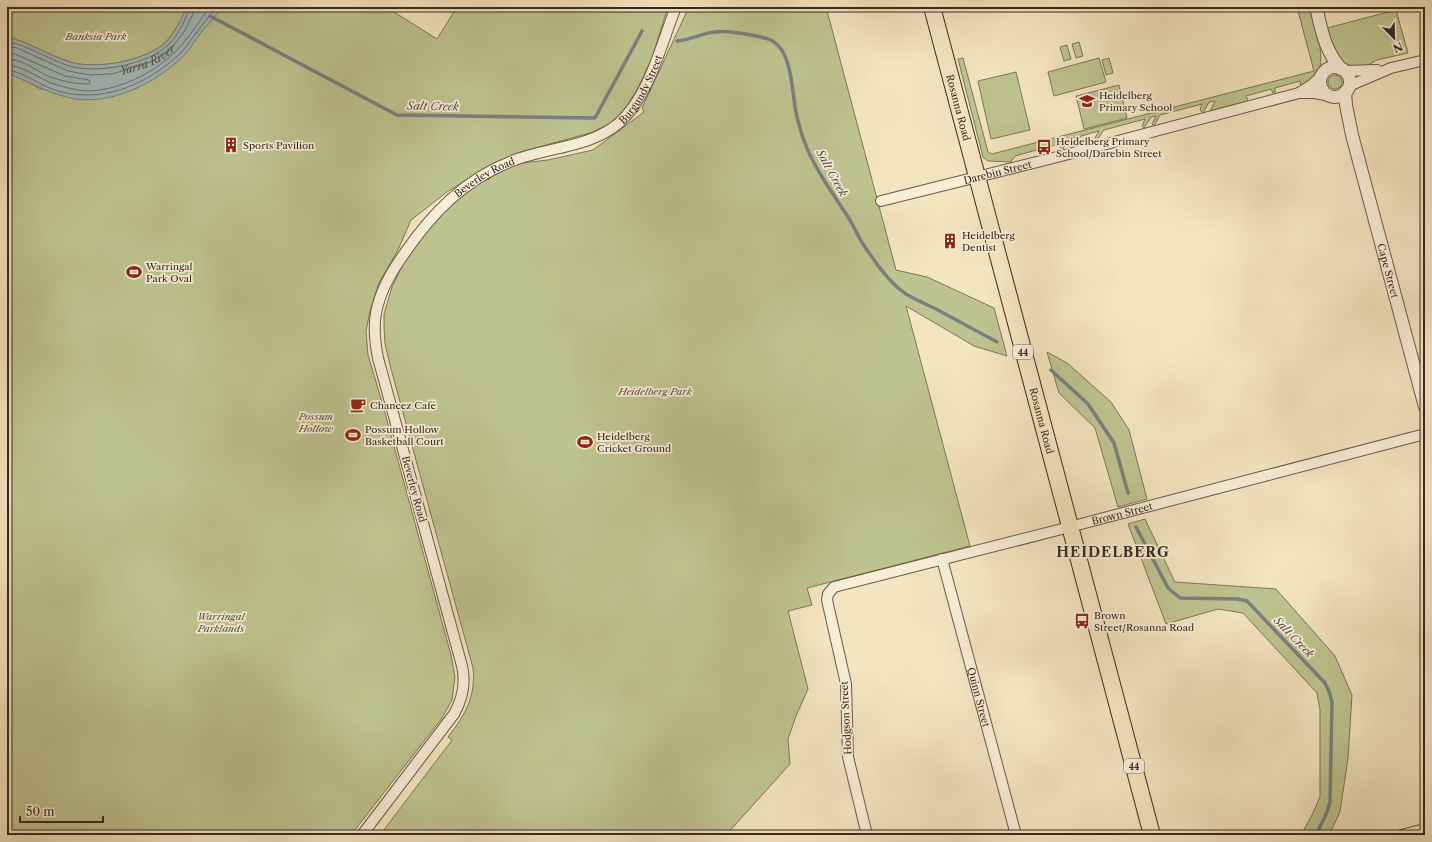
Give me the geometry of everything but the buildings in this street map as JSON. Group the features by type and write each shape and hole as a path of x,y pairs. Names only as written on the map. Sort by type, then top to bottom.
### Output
{"highway":[{"name":"Rosanna Road","path":"932,7 1152,835"}],"street":[{"name":"Burgundy Street","path":"574,144 607,132 620,122 631,110 651,74 676,7"},
{"path":"1316,7 1326,46 1332,58 1349,78 1347,89"},
{"path":"1326,46 1321,86 1323,90 1331,96 1339,96 1347,89 1391,68"},
{"path":"1322,75 1328,69 1332,68 1343,70 1391,68 1425,60"},
{"name":"Darebin Street","path":"1299,93 1313,84 1322,75"},
{"name":"Cape Street","path":"1347,89 1346,105 1352,135 1425,407"},
{"name":"Darebin Street","path":"881,201 1066,155 1299,93 1315,93 1331,96"},
{"name":"Cape Street","path":"1331,96 1352,135"},
{"name":"Beverley Road","path":"362,835 454,714 463,694 465,680 378,358 375,329 376,313 380,298 392,273 415,237 436,212 454,195 493,169 511,161 528,155 574,144"},
{"name":"Brown Street","path":"826,600 828,594 834,588 1425,434"},
{"name":"Quinn Street","path":"942,559 1016,835"},
{"name":"Hodgson Street","path":"826,600 846,684 848,757 867,835"},
{"path":"1401,835 1425,829"}],"green space":[{"name":"Banksia Park","path":"7,7 186,7 172,34 166,42 157,49 134,59 93,65 70,62 23,42 7,37"},
{"name":"Warringal Parklands","path":"221,7 386,7 437,39 457,7 668,7 652,58 637,90 625,109 618,116 609,124 590,133 524,151 494,163 447,192 411,220 398,250 379,283 370,311 366,331 368,355 451,655 455,677 452,700 442,718 351,835 7,835 7,73 41,89 116,95 137,88 177,62"},
{"name":"Heidelberg Park","path":"689,7 826,7 896,270 927,277 994,308 1007,356 974,346 906,306 970,546 807,588 812,605 788,611 808,689 788,739 790,764 726,835 380,835 452,740 448,737 460,721 468,705 473,688 473,668 385,344 384,314 392,287 403,264 422,237 449,206 477,185 506,169 522,163 548,160 593,150 644,112 642,108"},
{"path":"1297,7 1310,7 1321,53 1319,70 1315,77 1301,86 1300,81 1275,88 1275,93 1273,93 1271,89 1246,96 1248,101 1210,111 1215,101 1209,102 1203,113 1200,110 1202,104 1160,115 1154,126 1152,124 1156,116 1151,117 1144,128 1142,126 1145,119 1104,130 1097,140 1095,138 1099,131 1081,136 1075,146 1072,144 1075,137 1069,139 1062,150 1058,144 1015,156 1011,162 988,161 983,157 958,59 963,58 988,152 992,154 1314,71"},
{"path":"1396,10 1408,53 1377,60 1366,66 1345,67 1333,51 1327,28"},
{"path":"1079,42 1083,56 1076,58 1072,44"},
{"path":"1067,45 1071,59 1064,61 1060,47"},
{"path":"1099,58 1106,82 1054,96 1048,72"},
{"path":"1109,58 1113,73 1106,75 1102,60"},
{"path":"1016,72 1030,130 991,139 978,81"},
{"path":"1335,75 1340,77 1342,82 1340,87 1335,89 1330,87 1328,82 1330,77"},
{"path":"1119,85 1127,118 1084,129 1076,96"},
{"path":"1047,352 1067,363 1111,402 1129,430 1147,499 1118,507 1095,428 1059,393"},
{"path":"1145,519 1175,582 1276,589 1335,656 1352,695 1348,758 1340,812 1329,835 1301,835 1320,797 1320,710 1317,693 1243,613 1218,609 1166,624 1128,524"}],"water":[{"name":"Yarra River","path":"186,7 221,7 215,17 202,31 181,59 155,78 130,91 103,99 76,99 49,91 7,73 7,37 23,42 70,62 93,65 120,62 134,59 146,54 157,49 166,42 178,25"}],"waterway":[{"name":"Salt Creek","path":"210,16 397,115 595,118 642,31"},
{"name":"Salt Creek","path":"677,41 710,33 727,32 763,38 774,42 780,47 790,71 797,118 807,149 823,179 876,263 887,277 906,294 997,342"},
{"name":"Salt Creek","path":"1051,370 1088,404 1114,443 1128,493"},
{"name":"Salt Creek","path":"1136,527 1168,588 1180,598 1238,599 1247,601 1325,683 1332,702 1330,802 1316,835"}],"place":[{"name":"Heidelberg Primary School","path":"1087,101"},
{"name":"Sports Pavilion","path":"231,145"},
{"name":"Heidelberg Primary School/Darebin Street","path":"1044,147"},
{"name":"Heidelberg Dentist","path":"950,241"},
{"name":"Warringal Park Oval","path":"134,272"},
{"name":"Chancez Café","path":"358,405"},
{"name":"Possum Hollow Basketball Court","path":"353,435"},
{"name":"Heidelberg Cricket Ground","path":"585,442"},
{"name":"Brown Street/Rosanna Road","path":"1082,621"}],"district":[{"name":"HEIDELBERG","path":"1113,552"}],"park label":[{"name":"Possum Hollow","path":"316,422"}]}
